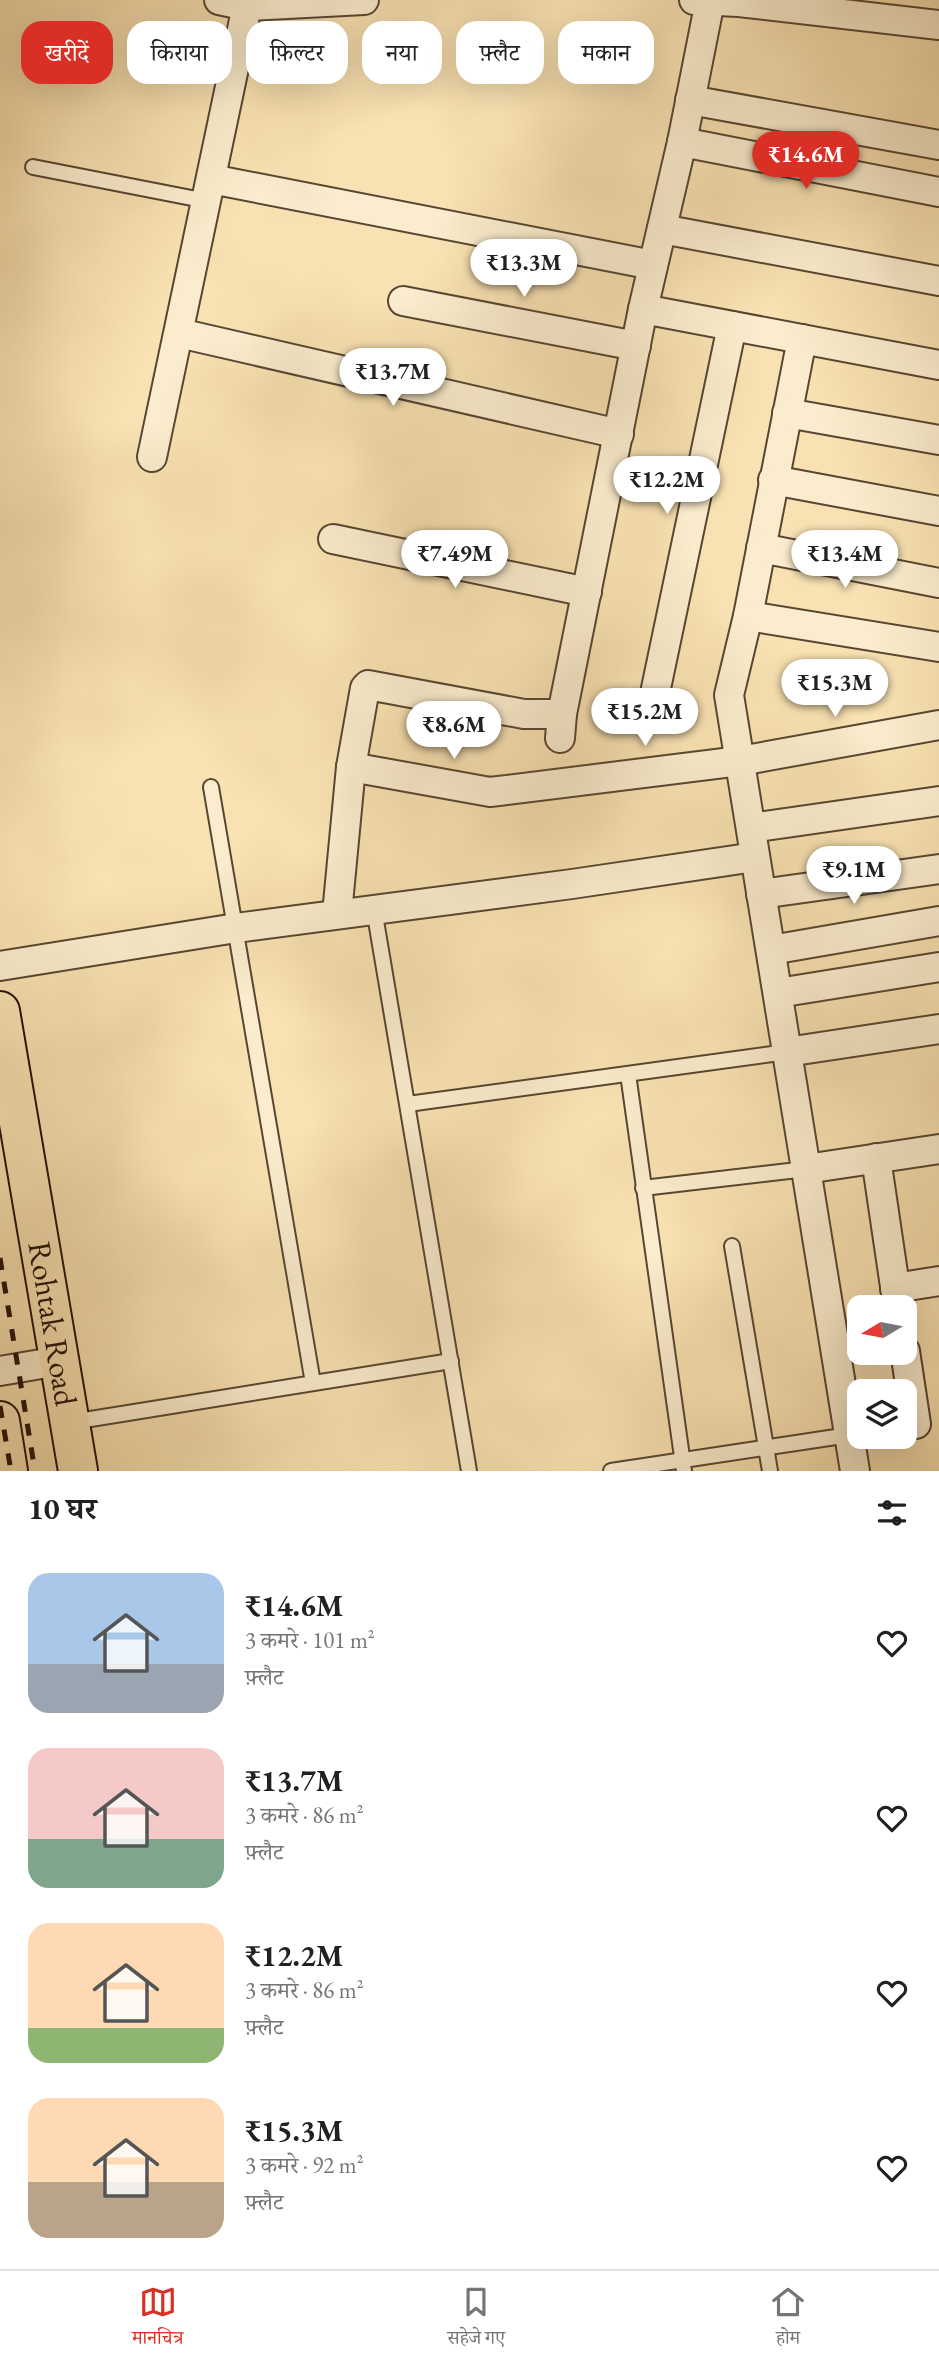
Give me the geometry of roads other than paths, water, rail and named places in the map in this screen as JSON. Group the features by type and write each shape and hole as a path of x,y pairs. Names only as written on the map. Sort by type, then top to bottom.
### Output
{"highway":[{"name":"Rohtak Road","path":"0,1010 78,1471"},
{"path":"0,1421 8,1471"}],"street":[{"path":"219,0 247,6 361,0"},
{"path":"694,0 820,6 939,25"},
{"path":"337,914 351,766 364,690 368,685 524,714 561,726 643,309 682,142 710,1"},
{"path":"152,457 247,6"},
{"path":"690,100 939,145"},
{"path":"682,142 939,192"},
{"path":"209,190 653,265"},
{"path":"662,229 939,281"},
{"path":"403,301 636,346"},
{"path":"643,309 939,365"},
{"path":"650,717 732,326"},
{"path":"179,333 619,434"},
{"path":"802,339 748,616 729,695 806,1169 847,1395"},
{"path":"787,413 939,440"},
{"path":"773,480 939,511"},
{"path":"333,539 587,592"},
{"path":"761,548 939,583"},
{"path":"748,616 939,647"},
{"path":"351,766 490,792 740,761 939,725"},
{"path":"751,828 939,802"},
{"path":"0,966 236,928 755,857"},
{"path":"761,894 939,869"},
{"path":"771,950 939,921"},
{"path":"778,993 939,967"},
{"path":"787,1052 939,1029"},
{"path":"806,1169 939,1149"},
{"path":"876,1158 897,1295"},
{"path":"904,1295 939,1281"},
{"path":"0,1371 59,1361"},
{"path":"908,1365 920,1424"},
{"path":"854,1449 855,1471"}],"lane":[{"path":"33,167 209,190"},
{"path":"211,787 313,1383"},
{"path":"374,909 469,1471"},
{"path":"408,1104 787,1052"},
{"path":"628,1074 683,1465"},
{"path":"643,1188 806,1169"},
{"path":"732,1246 769,1471"},
{"path":"70,1422 451,1361"},
{"path":"611,1471 683,1465 765,1447 847,1435"}],"railway":[{"path":"0,1258 35,1471"},
{"path":"0,1406 11,1471"}]}
